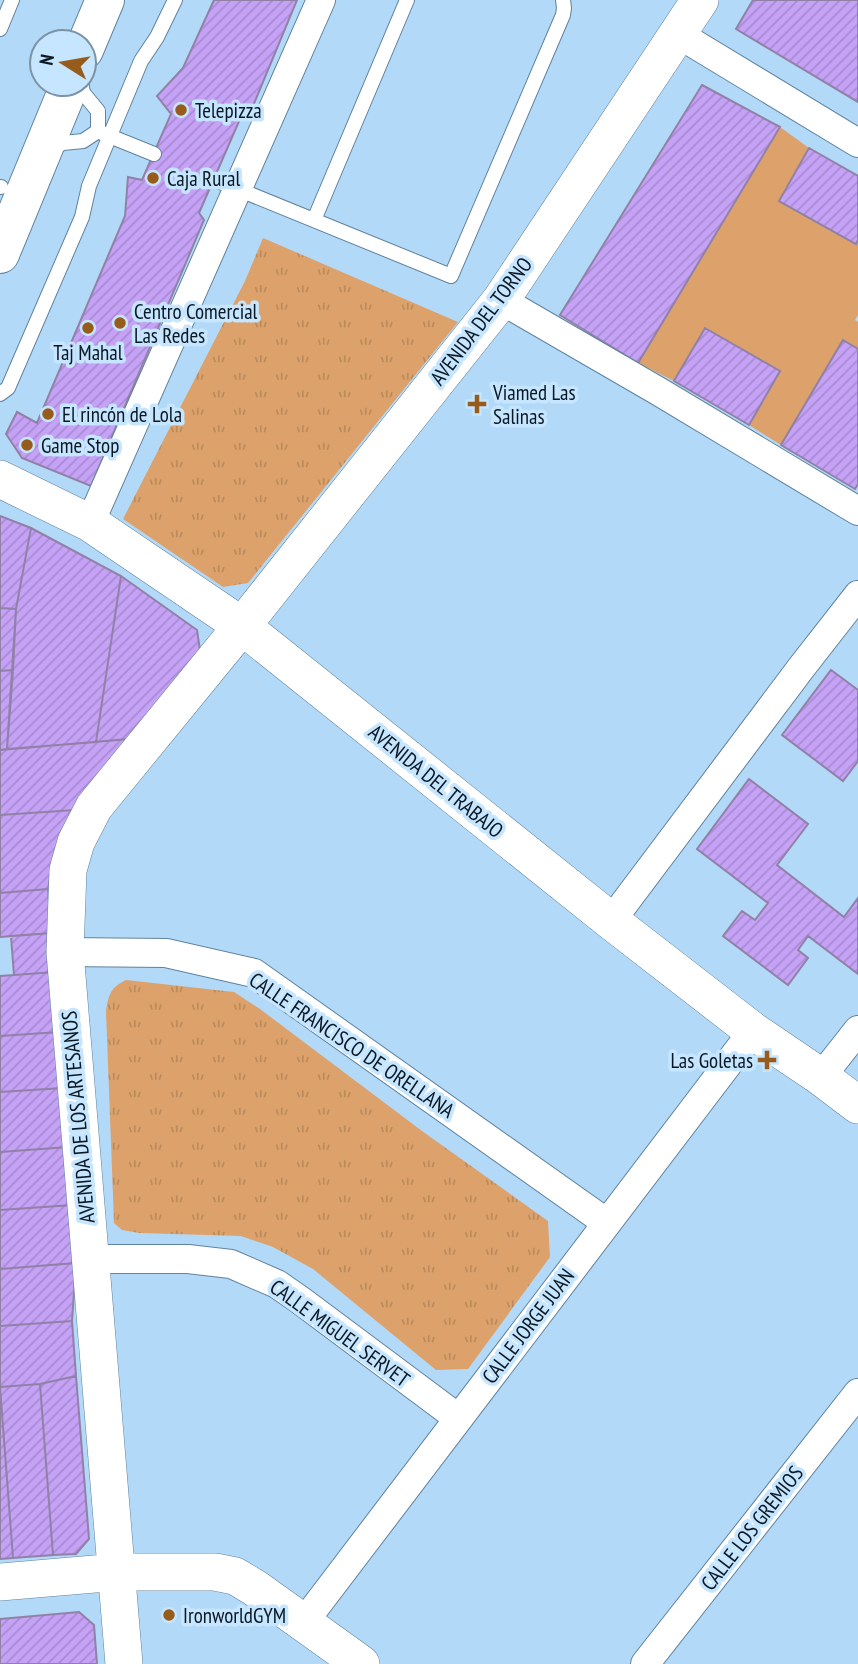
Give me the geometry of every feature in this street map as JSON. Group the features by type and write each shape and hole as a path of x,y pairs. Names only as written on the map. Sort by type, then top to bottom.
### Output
{"main road":[{"path":"68,28 79,0"},
{"path":"93,28 105,0"},
{"path":"0,187 38,98"},
{"path":"0,254 64,98"}],"street":[{"path":"90,523 226,184 321,0"},
{"name":"AVENIDA DEL TORNO","path":"242,626 501,300 700,0"},
{"path":"678,34 858,144"},
{"path":"501,300 858,511"},
{"name":"AVENIDA DEL TRABAJO","path":"0,480 90,523 242,626 611,921 753,1031 858,1105"},
{"path":"611,921 858,595"},
{"name":"AVENIDA DE LOS ARTESANOS","path":"124,1664 65,952 68,870 76,842 94,807 242,626"},
{"name":"CALLE FRANCISCO DE ORELLANA","path":"65,952 166,953 254,974 607,1223"},
{"path":"821,1077 858,1030"},
{"name":"CALLE JORGE JUAN","path":"304,1622 753,1031"},
{"name":"CALLE MIGUEL SERVET","path":"90,1259 188,1259 231,1264 252,1272 277,1284 300,1300 458,1418"},
{"name":"CALLE LOS GREMIOS","path":"645,1664 858,1392"},
{"path":"0,1582 118,1572 215,1572 235,1576 256,1588 360,1664"}],"lane":[{"path":"0,394 8,388 82,218 104,133 175,0"},
{"path":"314,220 407,0"},
{"path":"226,184 451,276 563,15 563,0"},
{"path":"0,29 6,8"},
{"path":"87,98 98,111 104,133"},
{"path":"41,152 63,143 83,141 104,133 154,154"}],"green space":[{"path":"780,127 809,148 779,201 855,244 858,240 858,315 855,320 858,322 858,349 843,340 781,445 749,425 779,371 706,328 674,381 638,363"},
{"path":"263,238 458,322 248,583 223,587 123,519 245,281"},
{"path":"126,980 234,992 548,1221 550,1257 468,1369 436,1370 313,1269 273,1247 241,1236 139,1233 122,1230 114,1223 106,1011 111,992"}],"building":[{"name":"Centro Comercial Las Redes","path":"214,0 297,0 248,118 240,119 199,213 204,220 91,486 22,458 6,434 17,412 37,423 125,216 128,177 142,180 171,114 157,96 183,68"},
{"path":"753,0 858,0 858,102 736,29"},
{"path":"702,85 780,127 638,363 560,315"},
{"path":"809,148 858,176 856,244 779,201"},
{"path":"705,328 780,371 749,425 674,381"},
{"path":"843,340 858,349 858,484 855,489 781,445"},
{"path":"0,516 31,528 16,609 0,608"},
{"path":"31,528 121,576 96,742 7,749 16,609"},
{"path":"121,576 197,630 200,650 129,739 96,742"},
{"path":"0,608 16,609 13,670 0,671"},
{"path":"13,670 7,749 0,750 0,671"},
{"path":"831,670 858,690 858,761 843,781 782,735"},
{"path":"129,739 75,810 0,815 0,750"},
{"path":"749,779 808,824 777,865 844,917 858,898 858,974 808,936 798,950 808,958 788,985 723,936 742,911 755,920 768,903 697,849"},
{"path":"75,810 57,848 48,889 0,893 0,815"},
{"path":"48,889 51,933 0,937 0,893"},
{"path":"51,933 55,972 14,975 11,936"},
{"path":"55,972 59,1032 0,1036 0,976"},
{"path":"59,1032 63,1088 0,1092 0,1036"},
{"path":"63,1088 68,1147 0,1152 0,1092"},
{"path":"68,1147 72,1205 0,1210 0,1152"},
{"path":"72,1205 76,1263 0,1269 0,1210"},
{"path":"76,1263 72,1321 0,1326 0,1269"},
{"path":"72,1321 76,1376 40,1384 0,1387 0,1326"},
{"path":"76,1376 89,1539 76,1554 53,1555 40,1384"},
{"path":"40,1384 53,1555 13,1558 0,1387"},
{"path":"0,1387 13,1558 0,1559"},
{"path":"79,1612 94,1625 97,1664 0,1664 0,1619"}],"place":[{"name":"Telepizza","path":"181,110"},
{"name":"Caja Rural","path":"153,178"},
{"name":"Centro Comercial Las Redes","path":"120,323"},
{"name":"Taj Mahal","path":"88,328"},
{"name":"Viamed Las Salinas","path":"477,404"},
{"name":"El rincón de Lola","path":"48,414"},
{"name":"Game Stop","path":"27,445"},
{"name":"Las Goletas","path":"767,1060"},
{"name":"IronworldGYM","path":"169,1615"}]}
